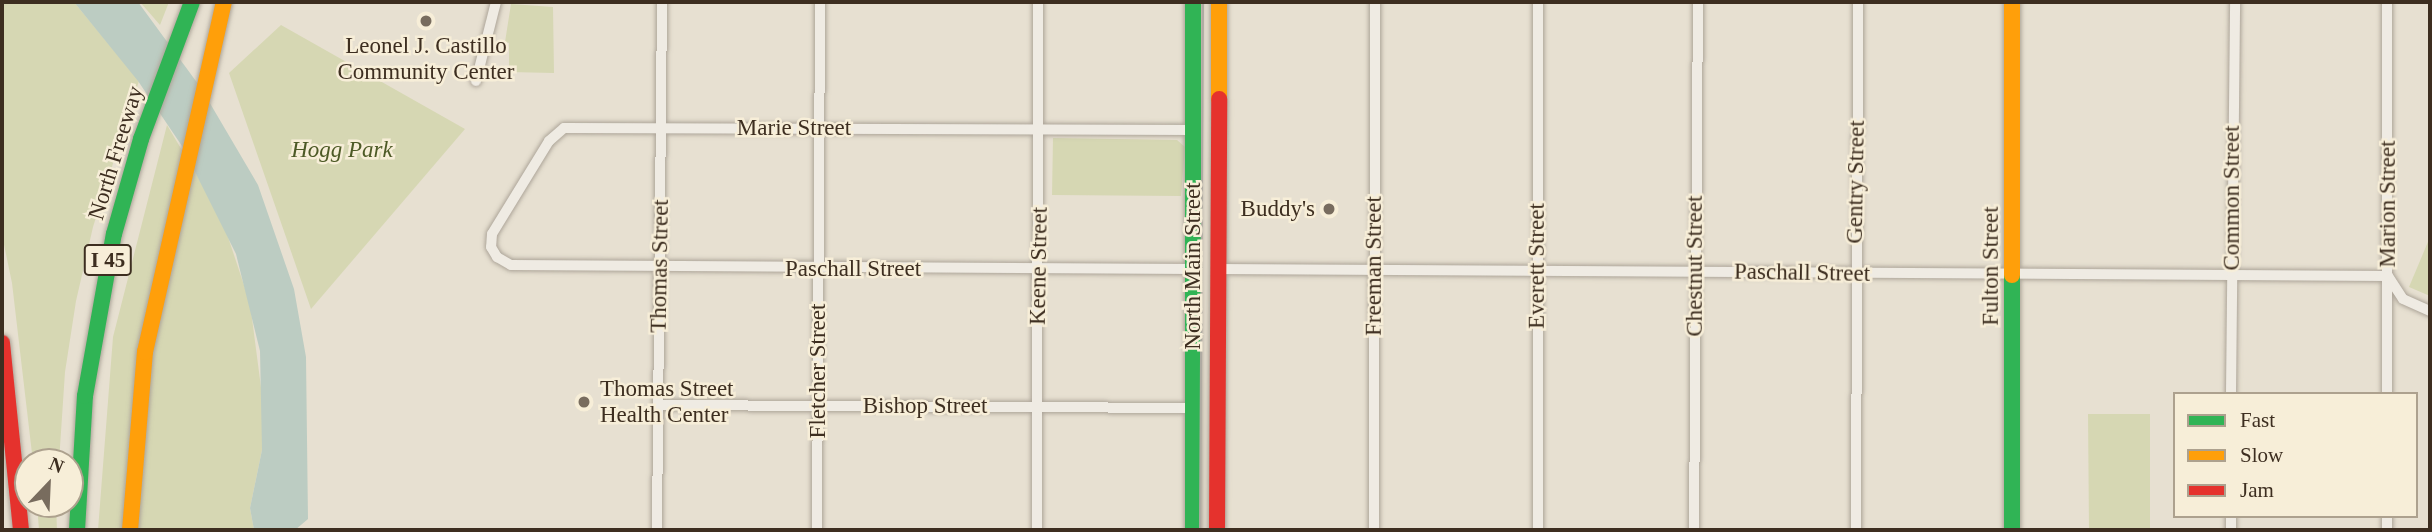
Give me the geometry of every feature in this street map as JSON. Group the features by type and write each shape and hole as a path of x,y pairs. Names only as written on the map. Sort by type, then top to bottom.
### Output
{"main road":[{"name":"North Freeway","path":"77,530 85,396 114,234 141,139 192,2"},
{"path":"130,530 145,352 224,2"},
{"name":"North Main Street","path":"1193,2 1193,530"},
{"name":"North Main Street","path":"1217,530 1219,2"},
{"name":"Fulton Street","path":"2012,2 2012,530"},
{"path":"2,343 21,530"}],"street":[{"path":"476,81 496,2"},
{"name":"Thomas Street","path":"657,530 662,2"},
{"name":"Fletcher Street","path":"817,530 820,2"},
{"name":"Keene Street","path":"1037,530 1040,130 1038,2"},
{"name":"Freeman Street","path":"1374,530 1375,2"},
{"name":"Everett Street","path":"1538,2 1538,530"},
{"name":"Chestnut Street","path":"1694,530 1698,2"},
{"name":"Gentry Street","path":"1856,530 1854,273 1858,2"},
{"name":"Common Street","path":"2231,392 2235,2"},
{"name":"Marion Street","path":"2388,8 2388,392"},
{"name":"Marie Street","path":"511,265 497,257 491,247 492,234 556,134 577,127 1194,131"},
{"name":"Paschall Street","path":"511,265 818,269 1195,269"},
{"name":"Paschall Street","path":"1216,269 2388,276"},
{"path":"2388,276 2403,299 2430,311"},
{"name":"Bishop Street","path":"658,405 1193,408"}],"green space":[{"path":"2,2 74,2 139,81 93,227 76,301 65,372 60,448 31,448 12,283 2,235"},
{"path":"140,2 169,2 160,25"},
{"path":"511,4 553,7 554,73 509,72 509,43 505,42"},
{"name":"Hogg Park","path":"281,25 465,129 311,309 229,73"},
{"path":"167,125 221,216 250,303 262,395 262,450 250,508 254,530 98,530 113,337"},
{"path":"1053,138 1177,140 1185,147 1181,196 1052,195"},
{"path":"2430,237 2430,296 2409,287"},
{"path":"2088,414 2150,414 2150,530 2089,530"},
{"path":"38,518 57,518 57,530 39,530"}],"shaded area":[{"path":"74,2 138,2 201,88 258,185 294,289 306,357 308,519 295,530 254,530 250,508 262,450 260,351 236,254 182,146 138,81"}],"tram line":[{"path":"1200,530 1203,2"}],"traffic: fast":[{"path":"77,530 85,396 114,234 141,139 192,2"},
{"path":"1193,2 1193,530"},
{"path":"2012,275 2012,530"}],"traffic: slow":[{"path":"130,530 145,352 224,2"},
{"path":"1219,2 1219,99"},
{"path":"2012,2 2012,275"}],"traffic: jam":[{"path":"1217,530 1219,99"},
{"path":"2,343 21,530"}],"place":[{"name":"Leonel J. Castillo Community Center","path":"426,21"},
{"name":"Buddy's","path":"1329,209"},
{"name":"Thomas Street Health Center","path":"584,402"}]}
